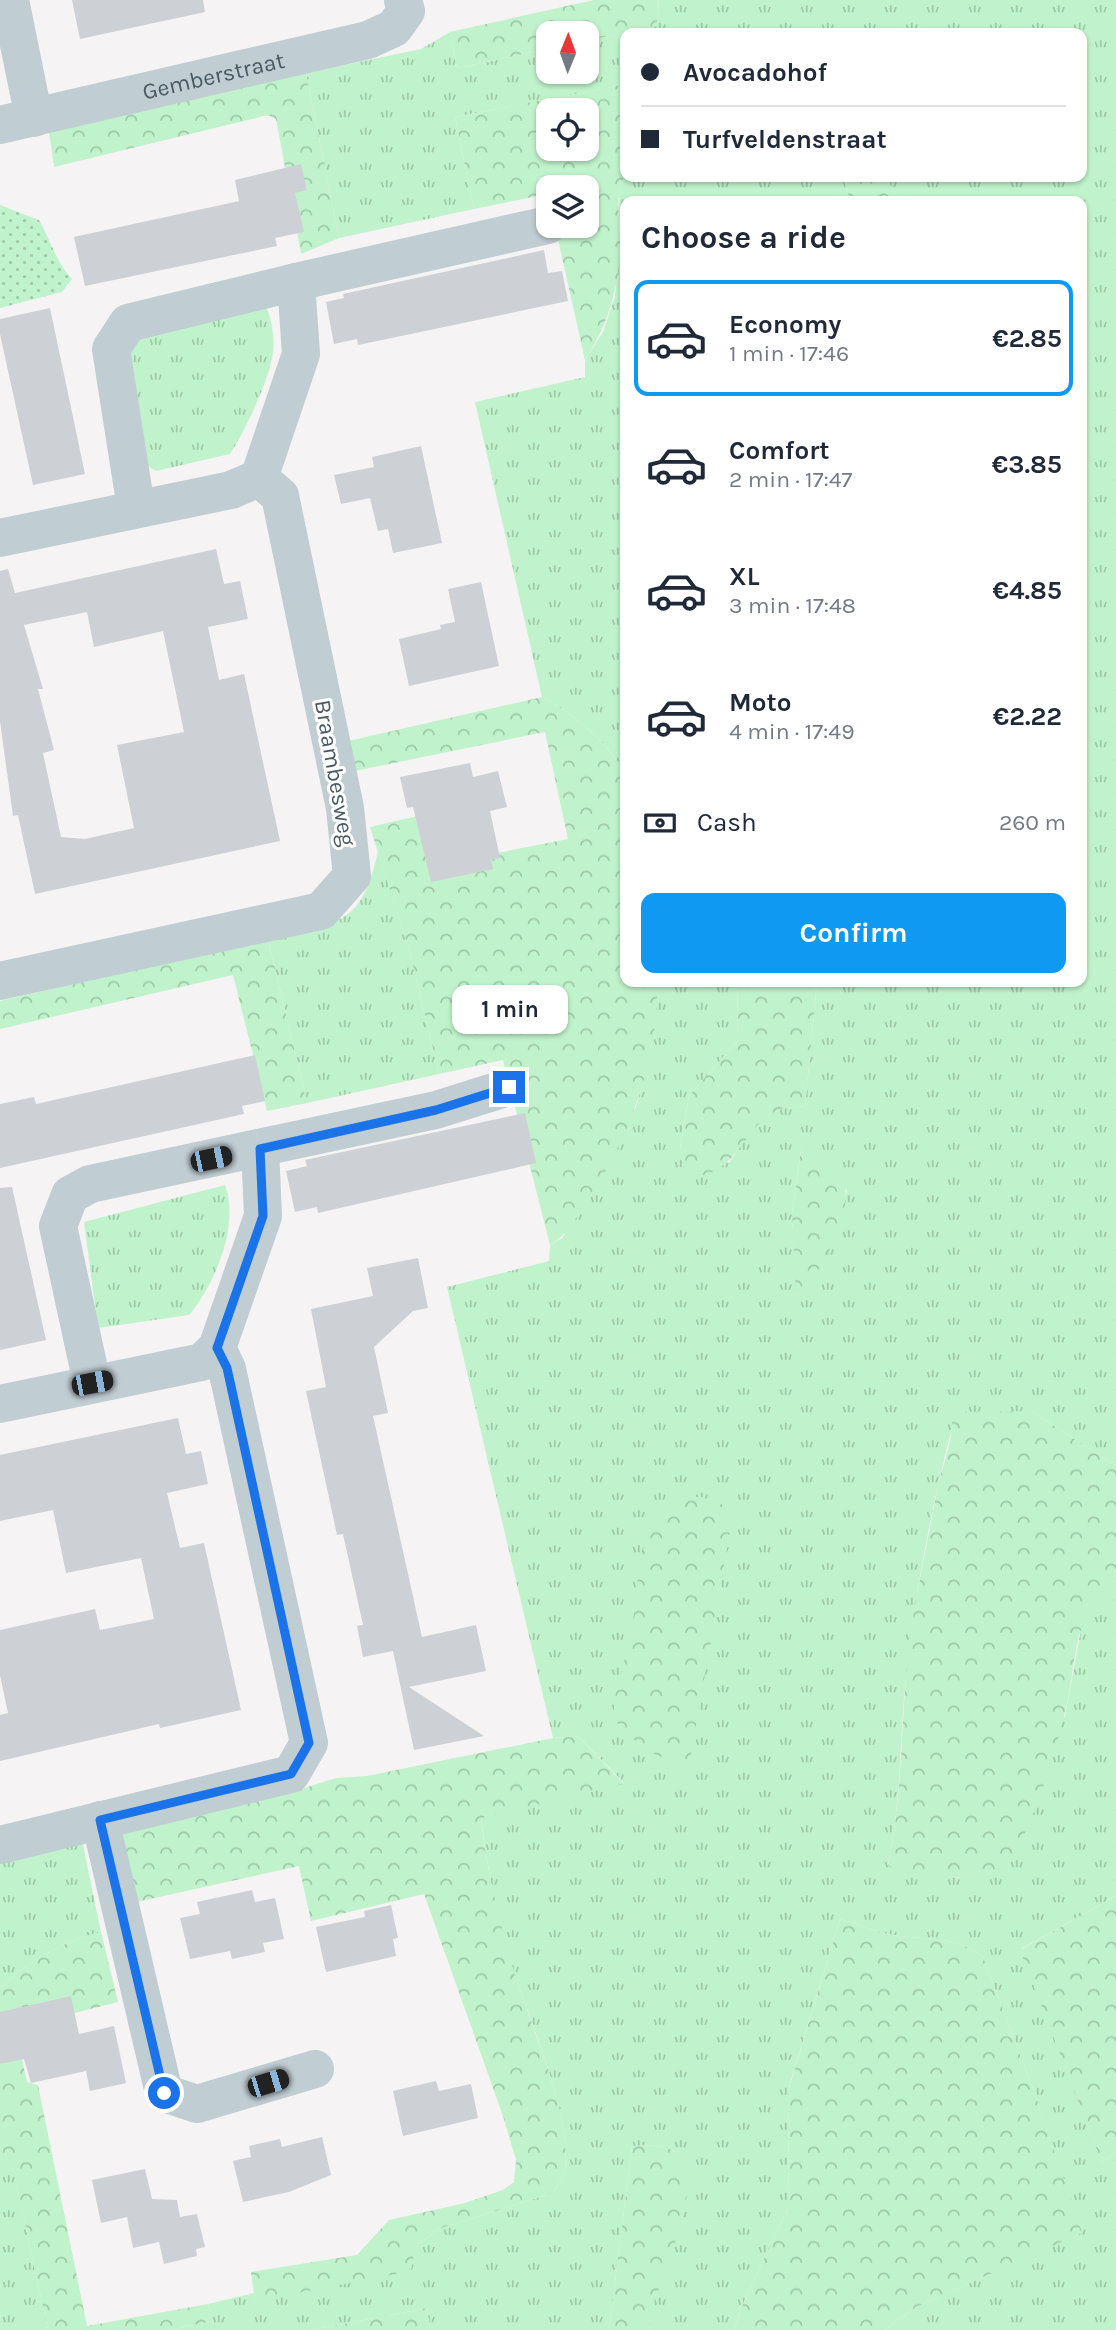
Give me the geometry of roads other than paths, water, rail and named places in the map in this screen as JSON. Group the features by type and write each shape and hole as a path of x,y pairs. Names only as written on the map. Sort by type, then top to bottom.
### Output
{"street":[{"path":"10,0 17,121"},
{"name":"Gemberstraat","path":"17,121 368,40 394,28 406,11 403,0"},
{"path":"136,508 111,349 128,323 536,228"},
{"path":"0,538 231,490 259,478 301,354 296,282"},
{"name":"Braambesweg","path":"0,981 321,911 352,876 345,808 280,496 259,478"},
{"path":"92,1383 58,1226 70,1195 90,1184 436,1110 509,1087"},
{"path":"0,1404 202,1362 217,1348 263,1216 260,1149"},
{"path":"0,1845 291,1774 309,1743 227,1368 217,1348"},
{"path":"100,1820 164,2093 197,2104 315,2069"}]}
